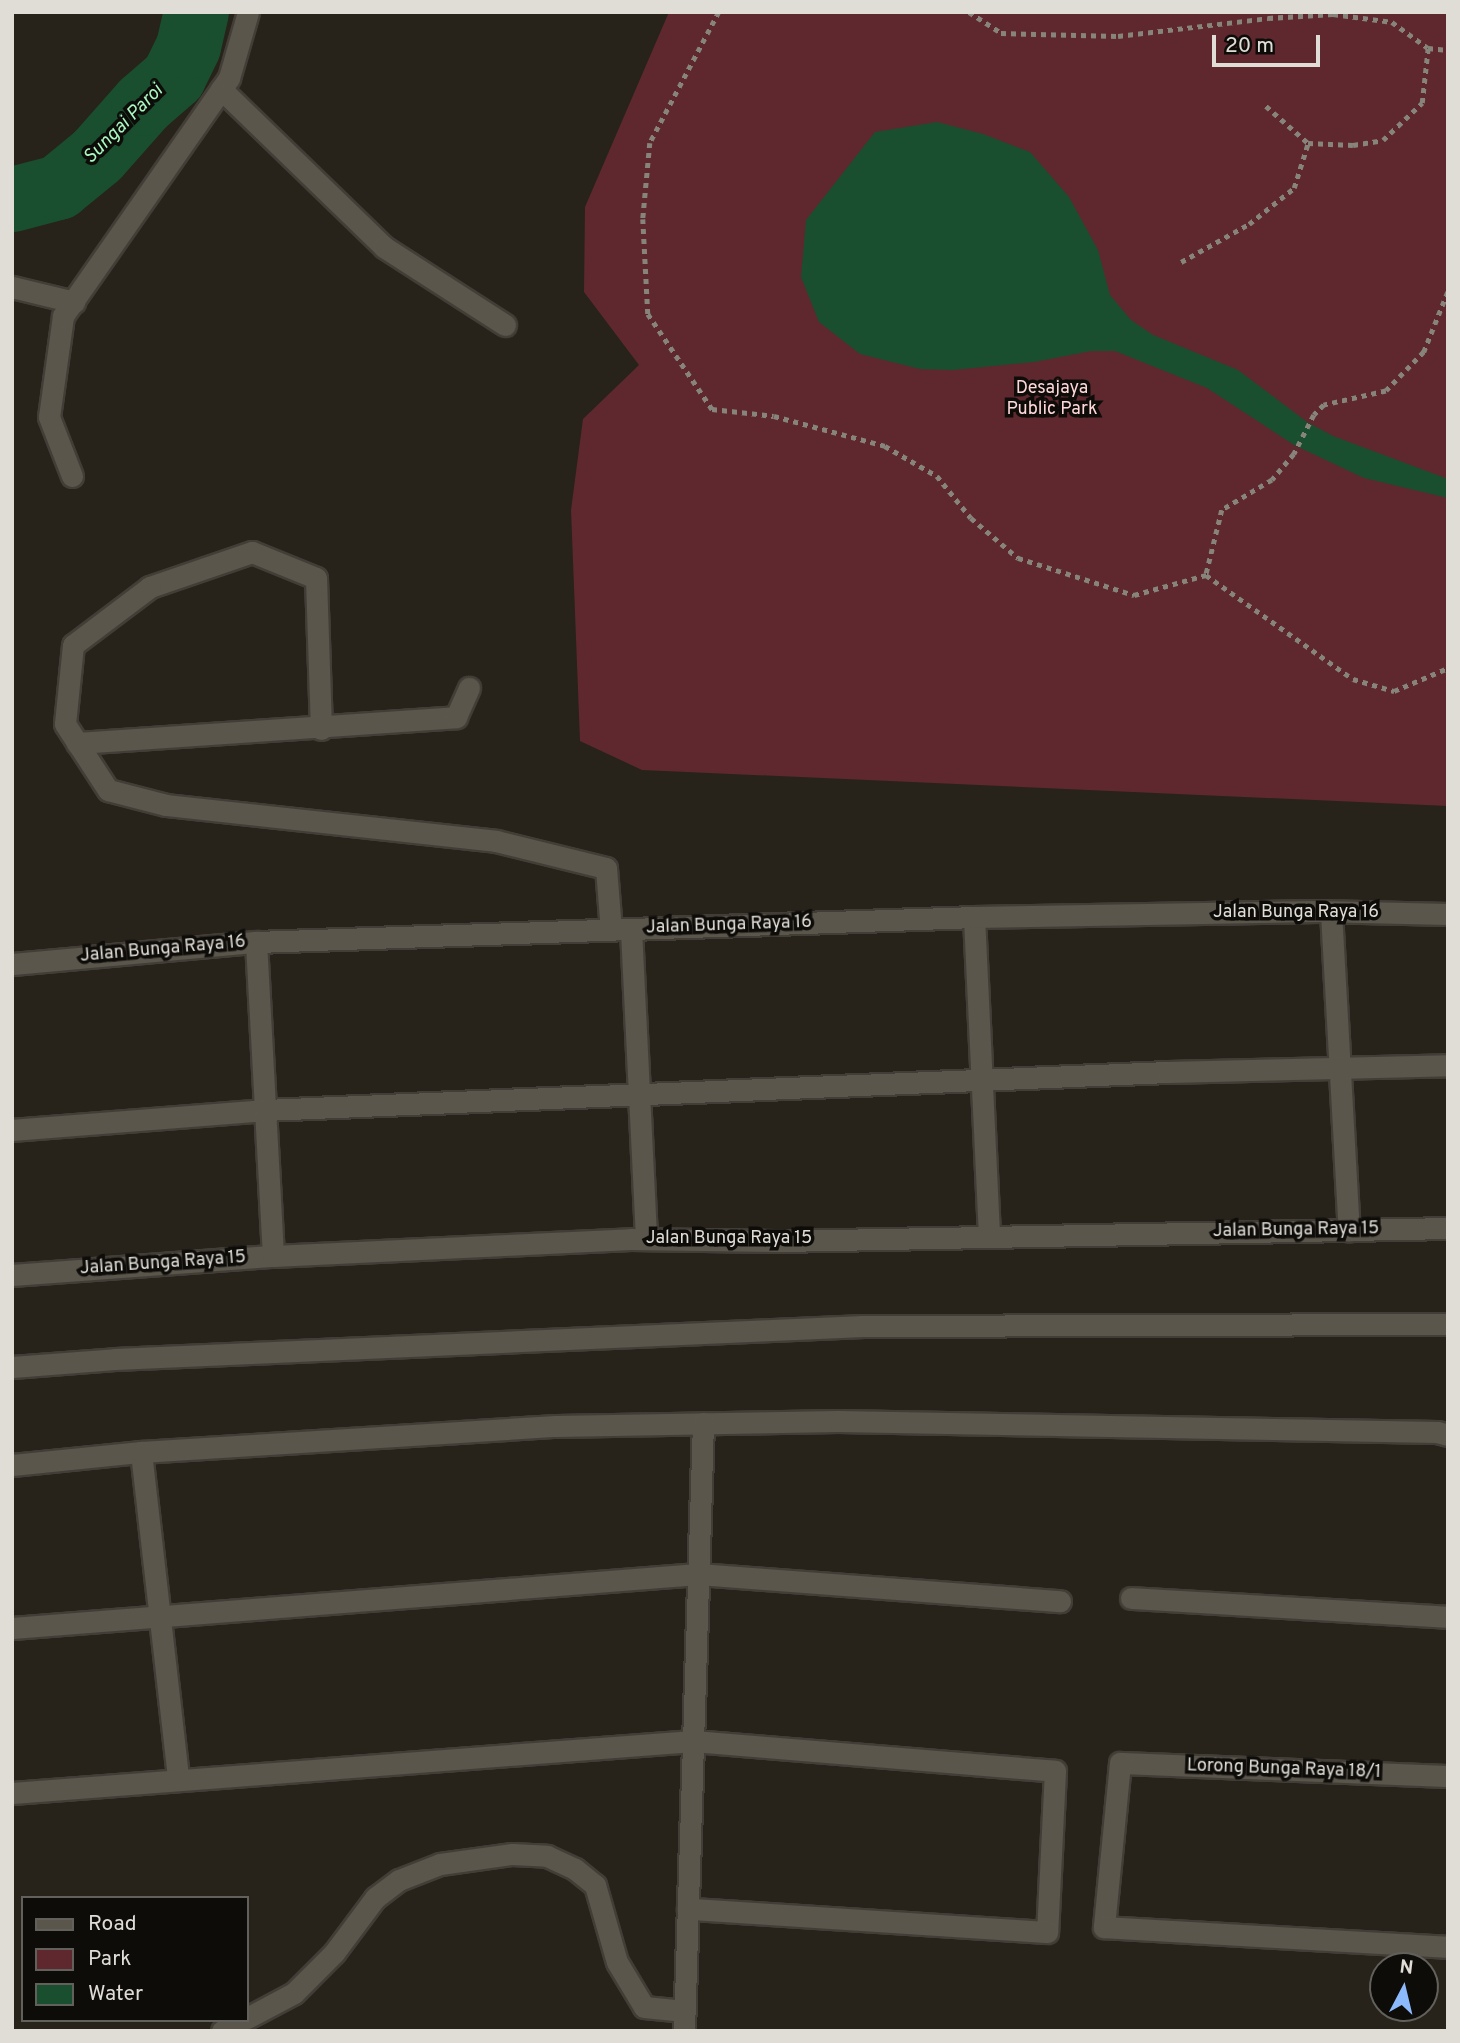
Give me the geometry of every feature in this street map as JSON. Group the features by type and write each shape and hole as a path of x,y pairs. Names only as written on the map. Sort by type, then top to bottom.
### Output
{"street":[{"path":"72,476 49,417 63,316 229,78 248,12"},
{"path":"221,89 384,247 505,325"},
{"path":"12,288 74,302"},
{"path":"320,729 316,578 252,552 150,587 73,645 65,724 108,790 166,805 496,841 606,868 621,930 646,1239"},
{"path":"77,743 320,729 456,717 469,688"},
{"path":"1332,912 1349,1230"},
{"name":"Jalan Bunga Raya 16","path":"12,964 256,942 974,917 1332,912 1448,914"},
{"path":"974,917 989,1237"},
{"path":"256,942 273,1256"},
{"path":"12,1130 265,1110 980,1080 1448,1065"},
{"name":"Jalan Bunga Raya 15","path":"12,1275 273,1256 646,1239 779,1241 1448,1228"},
{"path":"12,1367 115,1359 863,1326 1448,1324"},
{"path":"12,1465 141,1452 556,1426 838,1421 1423,1432 1448,1435"},
{"path":"248,2017 294,1993 334,1953 376,1898 399,1880 440,1864 512,1854 547,1856 575,1869 595,1885 617,1962 644,2007 685,2021 703,1423"},
{"path":"141,1452 178,1779"},
{"path":"12,1628 698,1574 1060,1601"},
{"path":"1131,1598 1448,1617"},
{"path":"12,1793 693,1741 1055,1771 1047,1932 688,1909"},
{"name":"Lorong Bunga Raya 18/1","path":"1448,1776 1120,1763 1104,1927 1448,1947"},
{"path":"222,2031 239,2022"}],"path":[{"path":"719,12 650,143 643,219 648,314 712,409 774,416 885,446 937,476 971,518 1018,558 1134,595 1206,575"},
{"path":"969,12 1001,33 1118,36 1268,18 1333,14 1392,22 1429,48 1448,50"},
{"path":"1266,106 1308,143 1353,145 1383,140 1422,103 1429,48"},
{"path":"1181,262 1249,224 1294,188 1308,143"},
{"path":"1206,575 1222,510 1272,480 1294,454 1314,415 1324,405 1387,391 1424,352 1448,292"},
{"path":"1206,575 1353,679 1394,691 1448,668"}],"green space":[{"name":"Desajaya Public Park","path":"669,12 1448,12 1448,806 642,770 580,741 571,510 583,419 639,365 584,292 585,207"}],"water":[{"path":"937,122 983,134 1030,152 1069,197 1098,250 1110,295 1131,320 1153,335 1238,370 1307,422 1333,436 1448,479 1448,498 1364,478 1294,445 1207,388 1115,351 1091,351 1034,362 953,370 920,369 860,354 819,322 801,277 806,220 875,132"}],"waterway":[{"name":"Sungai Paroi","path":"12,199 58,187 97,155 143,103 173,77 188,46 196,12"}]}
